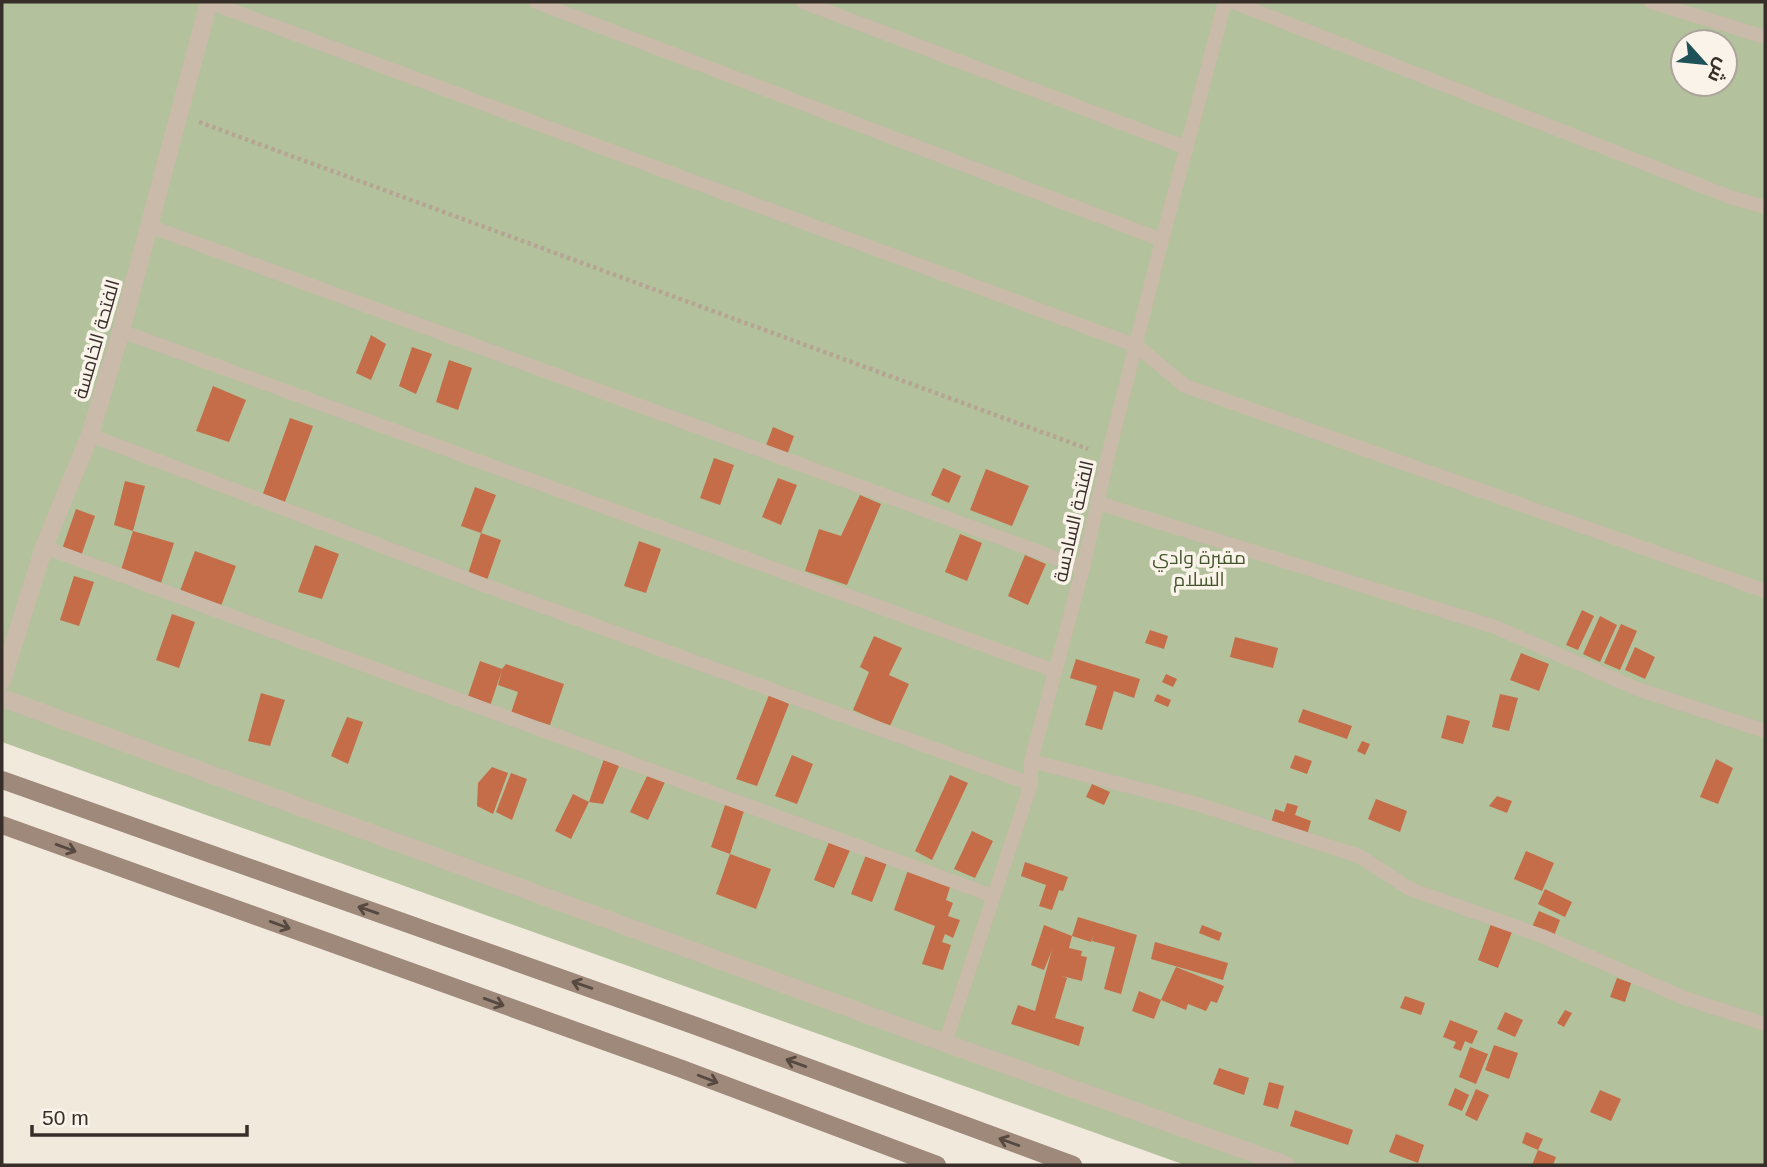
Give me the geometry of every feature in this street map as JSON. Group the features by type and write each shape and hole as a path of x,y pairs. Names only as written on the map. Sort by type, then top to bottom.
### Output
{"main road":[{"path":"2,780 682,1021 1073,1165"},
{"path":"2,825 682,1069 937,1165"}],"street":[{"name":"الفتحة الخامسة","path":"2,681 44,547 90,435 121,331 209,2"},
{"path":"2,698 944,1044 1286,1165"}],"lane":[{"path":"209,2 1137,345 1185,386 1765,591"},
{"path":"536,2 1162,240"},
{"path":"803,2 1187,148"},
{"name":"الفتحة السادسة","path":"944,1044 1031,784 1031,761 1083,568 1162,240 1225,2"},
{"path":"1233,2 1730,197 1765,207"},
{"path":"1651,2 1765,37"},
{"path":"149,226 1083,568"},
{"path":"121,331 1055,671"},
{"path":"90,435 484,585 1031,784"},
{"path":"1098,503 1495,627 1640,690 1765,731"},
{"path":"44,547 993,896"},
{"path":"1031,761 1194,803 1359,856 1410,889 1542,936 1684,998 1765,1024"}],"path":[{"path":"179,114 1108,457"}],"green space":[{"name":"مقبرة وادي السلام","path":"2,2 1765,2 1765,1165 1185,1165 2,742"}],"building":[{"path":"371,335 386,344 371,380 356,373"},
{"path":"412,347 432,354 416,394 399,386"},
{"path":"449,360 472,368 458,410 436,402"},
{"path":"213,386 246,400 229,442 196,431"},
{"path":"290,418 313,426 283,507 261,499"},
{"path":"773,427 794,436 787,455 765,448"},
{"path":"714,458 734,465 720,505 700,498"},
{"path":"943,468 961,476 949,503 931,495"},
{"path":"986,469 1029,486 1012,526 970,510"},
{"path":"778,478 797,485 781,525 762,517"},
{"path":"125,481 145,486 133,531 114,525"},
{"path":"475,487 496,495 481,533 461,526"},
{"path":"860,495 881,504 847,585 805,571 819,529 841,536"},
{"path":"76,509 95,516 80,559 61,552"},
{"path":"133,531 174,543 161,583 121,570"},
{"path":"481,533 501,540 487,580 468,574"},
{"path":"960,534 982,543 967,581 945,572"},
{"path":"639,541 661,549 646,593 624,586"},
{"path":"315,545 339,554 322,599 298,592"},
{"path":"195,551 236,566 221,606 180,591"},
{"path":"1025,555 1046,564 1028,605 1008,596"},
{"path":"74,576 94,582 79,626 60,620"},
{"path":"1582,610 1594,616 1578,650 1566,645"},
{"path":"172,614 195,622 179,668 156,660"},
{"path":"1600,616 1617,625 1600,662 1583,654"},
{"path":"1621,624 1637,631 1620,670 1604,663"},
{"path":"1150,630 1168,636 1164,649 1145,643"},
{"path":"874,636 902,648 889,675 909,684 890,726 853,710 869,672 860,667"},
{"path":"1235,637 1278,648 1273,668 1230,657"},
{"path":"1635,647 1655,657 1645,679 1625,670"},
{"path":"1521,653 1549,664 1539,691 1510,680"},
{"path":"1076,659 1140,679 1134,698 1114,691 1102,730 1085,725 1097,686 1070,678"},
{"path":"480,661 502,669 506,664 564,684 550,725 511,713 518,692 498,685 502,670 490,706 467,699"},
{"path":"1166,674 1177,679 1173,687 1162,682"},
{"path":"261,693 285,700 270,746 248,741"},
{"path":"1157,694 1171,700 1168,707 1154,701"},
{"path":"1500,694 1518,698 1509,731 1492,727"},
{"path":"769,695 789,704 757,786 736,779"},
{"path":"1303,709 1352,726 1347,739 1298,722"},
{"path":"1447,715 1470,721 1463,744 1441,738"},
{"path":"347,717 363,722 348,764 331,756"},
{"path":"1362,741 1370,744 1365,755 1357,751"},
{"path":"792,755 813,764 797,804 775,796"},
{"path":"1295,755 1312,761 1307,774 1290,768"},
{"path":"604,759 619,766 603,804 589,802"},
{"path":"1716,759 1733,768 1718,804 1700,797"},
{"path":"492,767 508,773 493,814 477,806 478,783"},
{"path":"511,773 527,779 512,820 496,812"},
{"path":"648,774 665,782 648,820 630,812"},
{"path":"950,775 968,783 932,860 915,851"},
{"path":"1092,784 1110,792 1104,805 1086,797"},
{"path":"573,794 589,802 571,839 555,831"},
{"path":"1497,796 1512,801 1507,813 1489,806"},
{"path":"1376,799 1407,811 1400,832 1368,819"},
{"path":"1287,803 1298,806 1295,815 1311,821 1307,835 1271,823 1275,809 1284,812"},
{"path":"725,805 744,811 730,854 711,847"},
{"path":"972,831 993,841 975,878 954,869"},
{"path":"829,842 850,850 834,888 814,880"},
{"path":"1526,851 1554,863 1542,891 1514,879"},
{"path":"730,854 771,869 756,909 716,894"},
{"path":"866,855 887,863 872,902 851,894"},
{"path":"1025,862 1068,877 1063,891 1059,890 1052,910 1039,906 1046,885 1021,876"},
{"path":"908,870 950,887 946,900 953,903 948,916 960,920 953,938 945,934 942,942 951,945 943,970 922,964 935,926 894,910"},
{"path":"1545,889 1572,902 1565,917 1538,904"},
{"path":"1539,911 1560,920 1554,936 1532,927"},
{"path":"1078,917 1137,935 1121,994 1104,989 1115,947 1092,941 1094,934 1091,942 1072,936"},
{"path":"1491,924 1512,932 1498,968 1478,960"},
{"path":"1044,925 1072,936 1069,948 1082,951 1081,956 1087,957 1082,981 1062,976 1067,978 1055,1018 1084,1027 1079,1046 1011,1024 1018,1005 1035,1011 1052,950 1044,970 1031,965"},
{"path":"1202,925 1222,933 1219,941 1199,933"},
{"path":"1155,942 1228,963 1223,980 1151,959"},
{"path":"1176,967 1224,986 1217,1003 1211,1001 1206,1011 1188,1004 1186,1010 1161,1000"},
{"path":"1617,978 1631,983 1625,1002 1610,997"},
{"path":"1139,991 1161,1000 1154,1019 1132,1011"},
{"path":"1405,996 1425,1003 1421,1015 1400,1008"},
{"path":"1565,1010 1572,1013 1564,1027 1557,1023"},
{"path":"1505,1012 1523,1020 1515,1037 1497,1029"},
{"path":"1450,1020 1478,1031 1472,1044 1465,1041 1461,1051 1453,1048 1456,1042 1443,1037"},
{"path":"1494,1045 1518,1053 1509,1079 1485,1070"},
{"path":"1470,1047 1488,1054 1476,1084 1459,1077"},
{"path":"1219,1068 1249,1078 1244,1095 1213,1084"},
{"path":"1269,1082 1284,1086 1278,1109 1263,1105"},
{"path":"1455,1088 1469,1095 1462,1111 1448,1105"},
{"path":"1476,1089 1489,1095 1477,1121 1465,1115"},
{"path":"1600,1090 1621,1099 1611,1121 1590,1112"},
{"path":"1295,1110 1353,1130 1348,1145 1290,1126"},
{"path":"1526,1132 1543,1139 1538,1150 1522,1143"},
{"path":"1396,1134 1424,1145 1418,1163 1389,1152"},
{"path":"1538,1150 1556,1157 1553,1165 1532,1165"}]}
